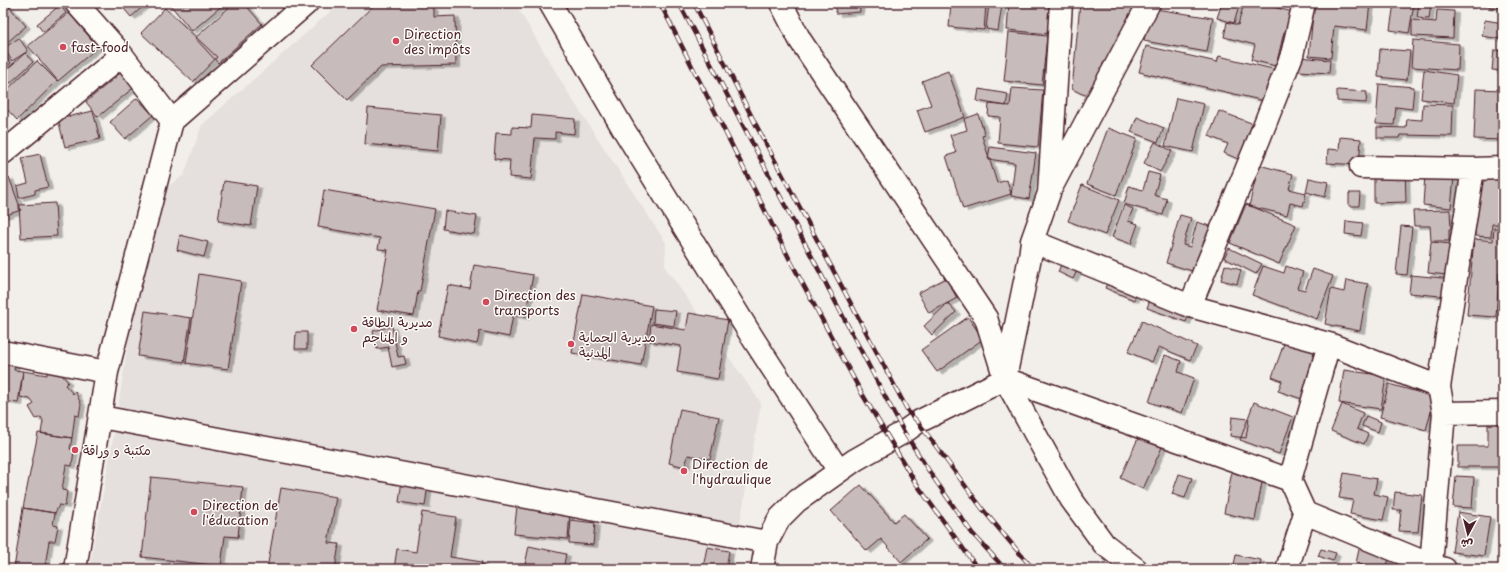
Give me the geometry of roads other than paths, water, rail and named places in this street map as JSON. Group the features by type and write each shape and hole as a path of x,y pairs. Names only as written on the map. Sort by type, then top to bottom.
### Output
{"street":[{"path":"76,3 122,55 172,121"},
{"path":"550,3 624,130 754,340 847,466"},
{"path":"780,3 800,40 986,318 1005,379 1071,499 1104,544 1136,569"},
{"path":"1049,193 1061,3"},
{"path":"1005,379 1032,241 1049,193 1149,3"},
{"path":"1190,306 1292,55 1304,3"},
{"path":"75,569 108,372 172,121 293,7"},
{"path":"3,153 122,55"},
{"path":"1361,166 1473,169 1503,168"},
{"path":"1305,513 1438,567 1444,413 1439,387 1473,169"},
{"path":"1032,241 1190,306 1330,344 1439,387"},
{"path":"1287,569 1305,513 1290,480 1330,344"},
{"path":"3,352 108,372"},
{"path":"762,569 767,542 779,519 797,501 847,466 918,422 1005,379 1290,480"},
{"path":"1444,413 1503,412"},
{"path":"101,417 767,542"}],"railway":[{"path":"660,3 790,260 861,392 915,482 978,569"},
{"path":"679,3 904,432 972,533 1005,569"},
{"path":"694,3 755,123 909,413 918,422 984,511 1033,569"}],"place":[{"name":"Direction des impôts","path":"396,41"},
{"name":"fast-food","path":"63,47"},
{"name":"Direction des transports","path":"486,302"},
{"name":"مديرية الطاقة و المناجم","path":"354,329"},
{"name":"مديرية الحماية المدنية","path":"571,344"},
{"name":"مكتبة و وراقة","path":"75,450"},
{"name":"Direction de l'hydraulique","path":"684,471"},
{"name":"Direction de l'éducation","path":"194,512"}]}
